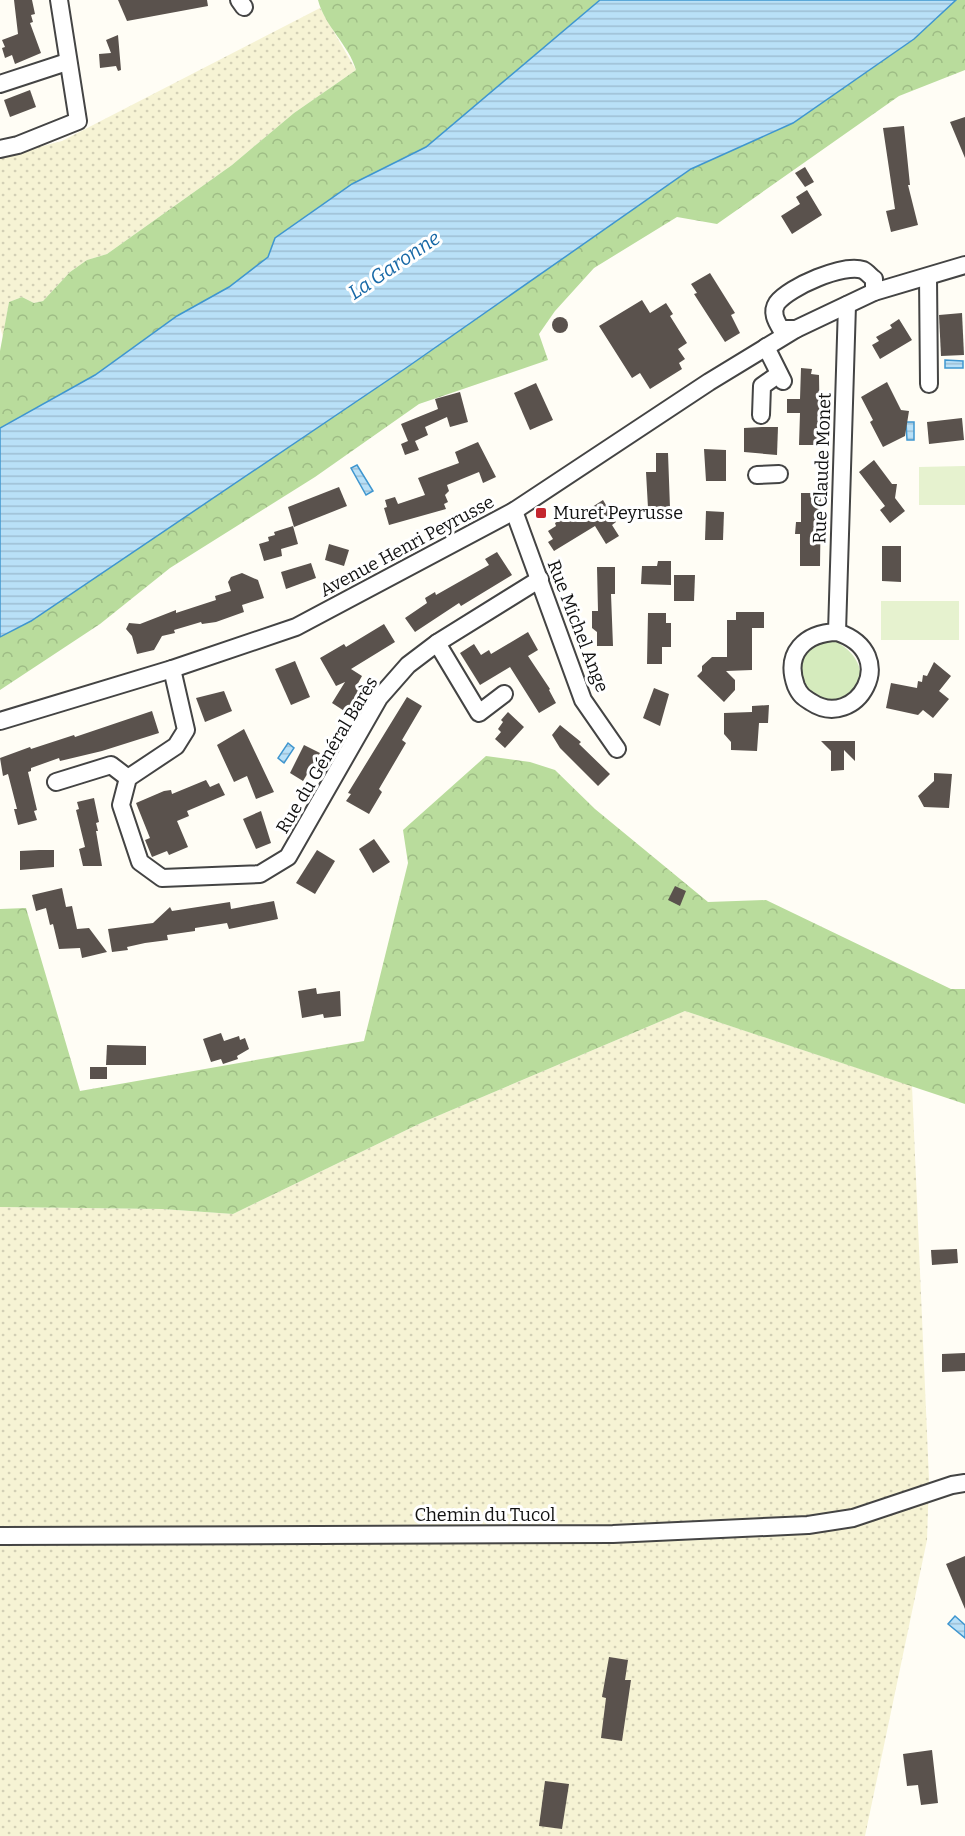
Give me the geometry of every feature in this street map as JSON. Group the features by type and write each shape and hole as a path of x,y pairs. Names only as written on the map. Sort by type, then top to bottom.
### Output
{"street":[{"path":"0,148 18,145 78,121 59,0"},
{"path":"0,84 67,62"},
{"name":"Avenue Henri Peyrusse","path":"0,721 172,669 296,627 514,511 796,328 874,292 965,266"},
{"path":"796,328 781,329 774,317 776,304 788,293 808,282 847,269 864,270 874,279 874,292"},
{"path":"928,277 929,384"},
{"name":"Rue Claude Monet","path":"837,632 847,305"},
{"path":"761,415 762,386 781,377 766,347"},
{"path":"757,475 779,474"},
{"name":"Rue Michel Ange","path":"514,511 583,700 617,749"},
{"name":"Rue du Général Barès","path":"128,778 121,805 140,862 147,868 162,878 261,874 288,856 379,698 408,665 436,643 540,579"},
{"path":"837,632 853,638 864,649 871,671 862,695 847,707 821,709 800,695 791,672 799,647 819,633 837,632"},
{"path":"436,643 479,713 504,694"},
{"path":"56,782 111,765 128,778 176,746 186,730 172,669"},
{"name":"Chemin du Tucol","path":"0,1536 613,1534 808,1525 853,1518 952,1485 965,1483"}],"shaded area":[{"path":"320,8 356,70 294,113 232,165 107,254 87,260 70,272 43,301 34,303 22,297 9,302 3,337 0,327 0,157 62,141"},
{"path":"685,1011 912,1086 929,1480 927,1540 865,1836 0,1836 0,1207 162,1209 233,1214 421,1123"}],"green space":[{"path":"318,0 600,0 426,147 352,184 275,238 268,257 229,287 177,316 95,375 0,428 0,351 9,302 22,297 34,303 43,301 70,272 87,260 107,254 232,165 294,113 356,70 348,52 321,10"},
{"path":"956,0 965,0 965,70 899,96 717,224 677,217 594,268 555,311 539,334 548,360 419,404 315,477 170,568 100,624 0,690 0,637 31,621 406,368 691,169 793,123 914,39"},
{"path":"965,466 965,505 919,505 919,467"},
{"path":"881,601 959,601 959,640 881,640"},
{"path":"831,640 847,649 853,656 858,664 860,681 849,697 831,705 802,694 797,662 810,645"},
{"path":"486,756 530,762 555,770 595,809 708,902 766,900 951,989 965,989 965,1104 685,1011 421,1123 233,1214 162,1209 0,1207 0,909 26,908 80,1091 364,1041 408,863 403,830"}],"water":[{"name":"La Garonne","path":"600,0 956,0 914,39 793,123 691,169 406,368 31,621 0,637 0,428 95,375 177,316 229,287 268,257 275,238 352,184 426,147"},
{"path":"945,360 963,361 963,368 945,368"},
{"path":"906,422 914,422 914,440 907,440"},
{"path":"357,465 373,491 366,495 351,468"},
{"path":"288,743 294,748 284,763 278,758"},
{"path":"955,1616 965,1625 965,1638 948,1624"}],"building":[{"path":"14,0 32,0 35,14 31,15 33,22 30,23 41,53 15,64 12,55 5,58 2,48 5,47 2,40 18,34"},
{"path":"118,0 207,0 208,6 127,21"},
{"path":"118,35 121,70 118,71 116,66 100,68 99,54 111,53 106,40"},
{"path":"30,90 36,107 10,117 4,100"},
{"path":"965,117 965,158 950,122"},
{"path":"904,126 910,185 908,185 918,225 891,232 886,211 895,209 883,128"},
{"path":"805,167 814,182 805,187 795,173"},
{"path":"807,190 822,215 792,234 781,216 800,204 796,197"},
{"path":"710,273 735,313 731,315 740,333 725,342 694,294 697,293 691,284"},
{"path":"642,300 650,313 666,303 673,314 670,316 687,343 678,349 685,359 679,363 682,369 650,389 640,373 632,378 599,326"},
{"path":"962,313 964,355 941,356 939,315"},
{"path":"560,317 566,319 568,325 566,331 560,333 554,331 552,325 554,319"},
{"path":"899,319 912,340 880,359 872,345 879,341 876,337 892,328 890,325"},
{"path":"801,368 812,369 811,374 819,375 820,445 799,445 800,413 787,413 787,399 800,399"},
{"path":"887,382 901,410 909,411 905,436 883,447 870,422 873,420 861,397"},
{"path":"536,383 553,420 530,430 514,393"},
{"path":"460,392 468,422 450,427 447,417 425,427 428,435 415,441 419,450 405,455 401,444 408,441 401,424 438,409 435,399"},
{"path":"962,418 964,440 929,444 927,422"},
{"path":"778,427 777,455 744,452 744,428"},
{"path":"478,442 496,477 483,483 479,472 447,485 449,491 445,495 448,502 444,504 446,509 389,525 384,508 387,507 385,500 395,497 398,504 425,495 418,478 459,463 455,452"},
{"path":"704,449 726,450 726,481 706,481"},
{"path":"656,453 668,453 670,508 648,508 646,472 656,472"},
{"path":"874,460 892,484 897,484 895,498 905,511 890,523 880,510 885,506 859,472"},
{"path":"339,487 347,506 294,527 288,507"},
{"path":"801,493 821,493 820,566 800,566 800,534 795,534 796,522 801,522"},
{"path":"603,500 616,522 612,525 619,536 606,544 595,526 554,551 548,542 553,539 548,531 556,526 555,523 572,513 575,518"},
{"path":"706,511 724,512 723,540 705,540"},
{"path":"293,526 298,544 281,549 282,556 264,561 259,544 269,541 268,537 275,535 274,532"},
{"path":"329,544 349,550 344,566 325,560"},
{"path":"882,546 901,546 901,582 882,581"},
{"path":"497,552 512,575 461,606 459,603 415,632 405,618 427,603 425,598 435,592 436,595 489,565 485,559"},
{"path":"658,561 671,561 671,585 641,584 642,566 657,566"},
{"path":"311,563 316,578 286,589 281,572"},
{"path":"597,567 615,567 615,594 611,594 613,646 597,646 597,632 592,628 592,611 598,611"},
{"path":"242,573 258,580 264,598 242,605 244,612 216,622 202,624 201,622 174,630 175,633 162,636 154,650 137,654 132,636 126,629 129,623 140,624 176,610 176,613 216,600 215,596 231,591 228,582 231,577"},
{"path":"674,575 695,575 694,601 674,601"},
{"path":"736,612 764,612 764,628 752,628 752,670 726,671 735,680 735,690 724,702 697,676 702,671 702,666 712,657 727,657 727,620 736,620"},
{"path":"648,613 666,613 666,623 671,623 671,647 662,647 662,664 647,664"},
{"path":"384,624 395,642 351,669 362,676 357,685 364,688 349,714 332,703 345,682 336,686 320,658 344,644 346,647"},
{"path":"528,632 538,650 528,656 550,689 556,703 539,713 510,667 480,685 460,653 474,644 481,655 489,650 491,654"},
{"path":"295,661 310,697 291,705 275,669"},
{"path":"934,662 951,676 939,691 949,699 933,718 923,710 918,715 886,708 891,683 917,688 918,681 922,682 923,675 927,676"},
{"path":"654,688 669,694 660,726 643,718"},
{"path":"224,691 232,711 205,722 196,698"},
{"path":"407,697 422,706 402,740 406,743 379,789 382,792 369,814 346,801 351,794 348,793"},
{"path":"769,705 768,723 759,723 757,751 731,750 731,742 724,734 724,713 752,712 752,706"},
{"path":"152,711 159,733 102,751 60,761 59,758 31,768 28,772 37,810 34,811 37,820 18,825 14,809 17,809 8,774 3,776 0,758 30,747 31,749 74,735 75,737"},
{"path":"508,712 524,727 505,748 495,739 501,732 498,729 503,722 501,720"},
{"path":"560,725 581,742 579,744 610,774 598,786 560,748 552,735"},
{"path":"244,729 274,792 256,799 247,776 234,782 217,745"},
{"path":"821,741 855,741 855,761 844,750 844,770 831,771 831,751"},
{"path":"304,745 320,753 303,781 290,773"},
{"path":"934,773 952,774 949,808 924,807 918,796 934,781"},
{"path":"206,780 210,787 219,783 225,795 187,811 189,816 177,821 188,847 169,855 167,851 152,857 145,840 150,838 136,803 164,791 171,790 172,794"},
{"path":"94,798 99,822 96,823 98,831 96,831 102,866 83,866 79,849 85,847 76,810 79,809 77,802"},
{"path":"261,811 271,843 256,849 243,819"},
{"path":"374,839 390,862 373,873 359,849"},
{"path":"54,850 54,867 20,870 20,851"},
{"path":"317,850 335,861 315,894 296,883"},
{"path":"675,886 686,891 680,906 668,900"},
{"path":"62,888 66,907 72,906 77,929 89,928 107,952 82,958 80,948 59,949 53,924 50,925 46,908 36,911 32,895"},
{"path":"274,901 278,919 229,929 227,923 195,928 195,931 167,935 168,940 145,943 127,947 128,950 112,952 108,929 153,923 170,907 172,911 230,902 231,909"},
{"path":"316,988 317,994 340,991 341,1016 324,1018 323,1014 302,1018 298,991"},
{"path":"221,1033 224,1041 239,1036 240,1040 245,1038 249,1049 237,1056 238,1059 223,1064 221,1059 211,1062 203,1039"},
{"path":"107,1045 146,1046 146,1065 106,1065"},
{"path":"90,1067 107,1067 107,1079 90,1079"},
{"path":"957,1249 958,1263 932,1265 931,1250"},
{"path":"965,1353 965,1371 942,1372 942,1354"},
{"path":"965,1556 965,1609 946,1564"},
{"path":"609,1657 628,1660 625,1680 631,1680 622,1741 601,1738 606,1698 602,1697"},
{"path":"932,1750 938,1803 921,1805 918,1785 907,1786 903,1754"},
{"path":"545,1781 569,1784 562,1829 539,1826"}],"place":[{"name":"Muret Peyrusse","path":"541,513"}]}
